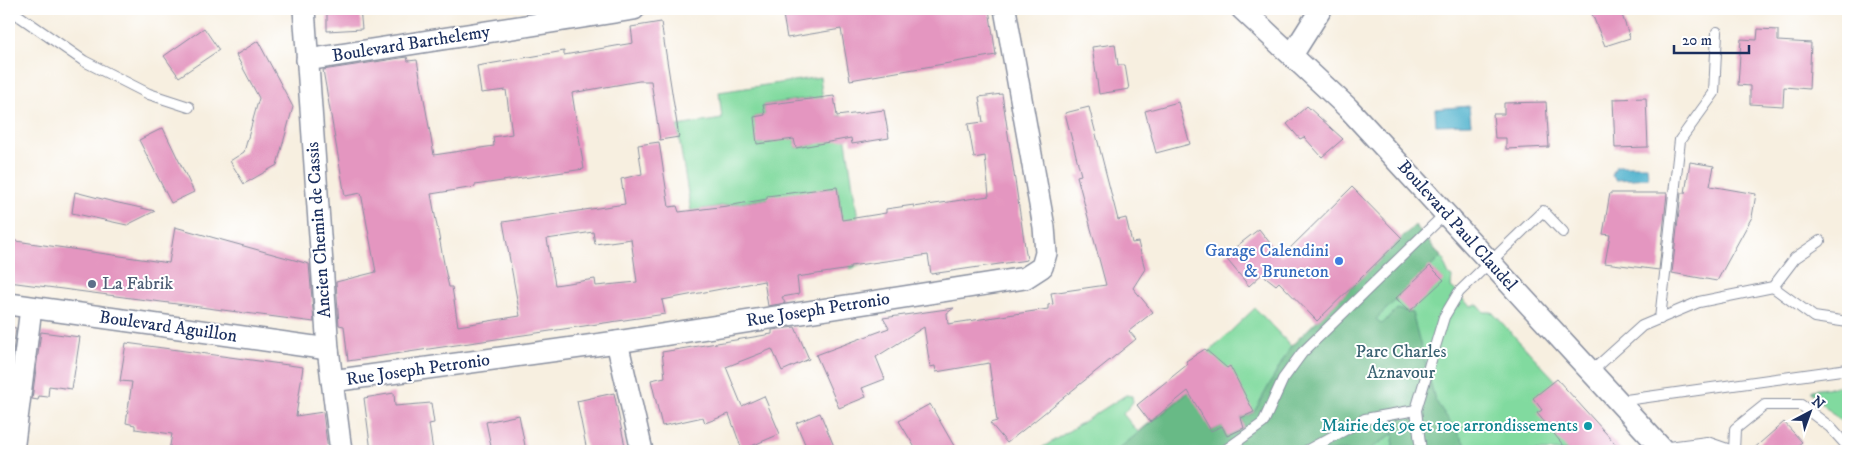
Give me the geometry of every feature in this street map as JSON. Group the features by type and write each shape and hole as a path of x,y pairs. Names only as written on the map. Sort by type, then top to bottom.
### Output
{"street":[{"name":"Ancien Chemin de Cassis","path":"304,9 328,349 341,451"},
{"name":"Boulevard Barthelemy","path":"307,60 634,9"},
{"name":"Rue Joseph Petronio","path":"332,382 618,342 1025,278 1042,267 1046,254 1044,227 1005,9"},
{"name":"Boulevard Paul Claudel","path":"1242,9 1348,108 1662,450"},
{"path":"1292,54 1321,9"},
{"name":"Boulevard Aguillon","path":"9,304 328,349"},
{"path":"13,451 31,308"},
{"path":"618,342 642,451"}],"lane":[{"path":"9,9 84,61 149,94 189,108"},
{"path":"1660,318 1680,140 1714,93 1717,32"},
{"path":"1422,451 1416,410 1444,317 1459,292 1543,211 1563,232"},
{"path":"1224,451 1263,423 1283,379 1302,353 1446,213"},
{"path":"1591,372 1642,326 1699,302 1773,287 1795,258 1820,241"},
{"path":"1773,287 1814,317 1848,322"},
{"path":"1618,401 1848,369"},
{"path":"1662,450 1707,442 1733,451 1735,429 1765,404 1801,405 1830,427 1848,448"},
{"path":"1306,451 1365,419 1416,410"}],"green space":[{"path":"820,77 823,100 835,116 842,115 865,264 850,269 837,187 691,211 677,126 722,119 719,92","holes":["811,98 817,144 796,148 794,138 758,144 754,117 765,115 763,105"]},
{"name":"Parc Charles Aznavour","path":"1415,225 1445,261 1444,264 1449,275 1452,277 1451,287 1469,305 1477,304 1484,312 1492,312 1621,451 1037,451 1126,395 1132,396 1133,402 1123,414 1138,432 1192,389 1205,356 1255,308 1291,346"},
{"path":"1415,225 1441,257 1376,319 1382,324 1397,309 1412,313 1435,400 1470,451 1392,451 1394,433 1368,451 1116,451 1192,389 1211,431 1222,426 1228,436 1244,428 1241,418 1254,412 1291,346"},
{"path":"1848,385 1848,429 1812,393 1812,390"}],"water":[{"path":"1469,106 1471,124 1436,125 1435,109"},
{"path":"1616,166 1647,166 1648,178 1616,180 1612,176"}],"building":[{"path":"327,9 360,9 362,29 327,31"},
{"path":"782,9 989,9 996,55 850,80 841,29 787,38"},
{"path":"1590,9 1620,9 1630,38 1605,46"},
{"path":"661,22 679,137 660,140 651,81 639,81 572,93 584,169 475,185 475,187 431,194 446,274 449,287 452,287 458,326 520,316 503,222 625,204 621,179 642,174 638,145 659,142 669,207 677,206 679,212 767,199 767,196 837,187 842,220 886,213 886,209 914,205 914,207 989,196 985,156 974,158 968,124 983,122 979,97 1002,94 1027,260 931,274 928,255 850,266 850,269 797,277 799,294 782,297 785,303 768,306 764,281 662,300 665,314 348,361 344,326 339,325 336,282 376,272 361,193 345,196 323,70 407,57 408,61 417,60 434,155 494,146 493,137 512,134 506,90 481,93 477,66 564,51 564,55 633,43 631,27","holes":["593,232 595,244 631,239 637,282 596,286 595,279 555,285 547,239"]},
{"path":"204,28 219,50 179,77 164,56"},
{"path":"1758,29 1778,30 1778,41 1811,43 1809,89 1784,87 1783,106 1750,104 1750,86 1738,85 1741,39 1757,40"},
{"path":"258,41 293,107 277,165 244,184 230,161 244,152 259,98 236,55"},
{"path":"1115,44 1118,65 1125,65 1129,89 1099,94 1092,47"},
{"path":"834,96 837,116 884,110 889,138 852,144 851,138 796,148 794,139 757,144 754,117 765,115 763,105"},
{"path":"1646,98 1648,147 1615,148 1613,99"},
{"path":"1178,102 1190,144 1156,153 1145,111"},
{"path":"1546,102 1549,147 1506,149 1506,138 1495,138 1493,114 1504,114 1504,103"},
{"path":"1307,106 1343,139 1322,157 1304,137 1300,139 1287,124"},
{"path":"1089,107 1118,220 1126,218 1132,243 1138,242 1145,269 1133,288 1153,312 1129,331 1136,339 1007,443 990,423 997,421 989,363 936,372 935,366 930,367 924,327 876,357 885,379 862,388 866,397 839,408 816,355 889,328 883,318 954,308 947,313 948,324 1048,309 1048,305 1053,304 1051,293 1106,285 1077,176 1081,175 1065,113"},
{"path":"163,128 194,192 171,203 139,140"},
{"path":"1690,162 1714,166 1710,186 1756,194 1752,217 1717,281 1672,273 1681,193 1685,193"},
{"name":"Garage Calendini & Bruneton","path":"1352,187 1402,238 1317,321 1279,282 1276,285 1262,274 1249,286 1224,256 1259,229 1281,257"},
{"path":"75,192 155,211 127,225 72,213"},
{"path":"1610,193 1667,193 1659,270 1605,263 1610,235 1603,234"},
{"path":"175,227 309,264 314,322 9,282 9,240 169,263"},
{"path":"1430,266 1444,280 1409,312 1396,298"},
{"path":"9,327 16,328 9,385"},
{"path":"795,327 809,359 782,371 772,349 726,367 742,406 764,396 780,434 742,450 729,414 705,423 703,417 662,426 651,380 665,377 662,352 772,334 772,330"},
{"path":"41,332 80,337 72,389 49,386 48,397 39,396 38,400 32,399"},
{"path":"126,343 303,367 296,416 323,412 328,451 169,451 172,434 135,429 135,425 126,423 132,382 120,381"},
{"path":"1205,349 1227,368 1230,366 1254,412 1241,418 1244,428 1227,436 1222,426 1211,431 1188,391 1150,422 1137,405 1188,364 1186,361"},
{"path":"1557,379 1622,451 1568,451 1537,413 1542,410 1533,398"},
{"path":"394,393 395,406 431,403 434,423 429,424 433,451 371,451 364,398"},
{"path":"614,393 626,451 587,451 577,401"},
{"path":"930,404 957,451 917,451 899,421"},
{"path":"820,413 836,451 808,451 796,423"},
{"path":"519,415 526,451 492,451 486,422"},
{"path":"1784,422 1802,442 1791,451 1751,451"}],"place":[{"name":"Garage Calendini & Bruneton","path":"1339,261"},
{"name":"La Fabrik","path":"92,284"},
{"name":"Mairie des 9e et 10e arrondissements","path":"1588,426"}]}
